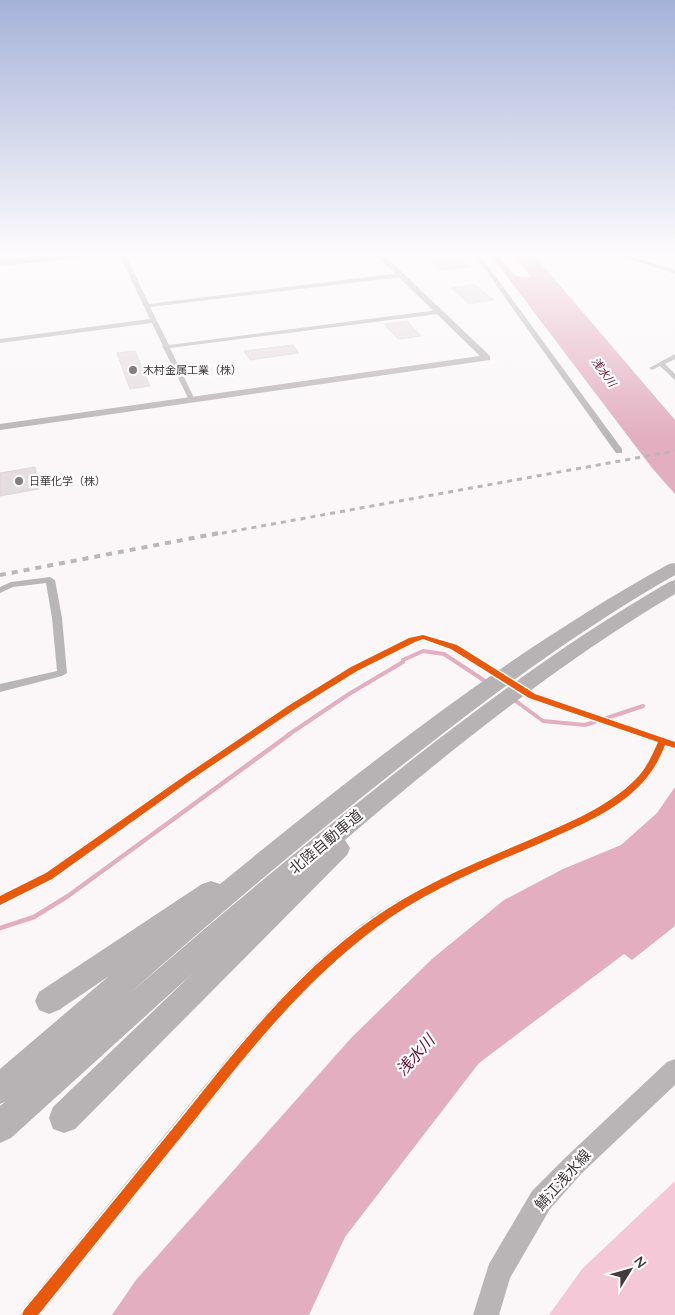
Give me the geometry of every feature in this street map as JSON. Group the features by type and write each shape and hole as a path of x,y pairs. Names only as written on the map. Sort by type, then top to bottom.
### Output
{"highway":[{"name":"北陸自動車道","path":"0,1089 266,860 432,743 521,676 598,634 668,580"},
{"name":"北陸自動車道","path":"0,1127 189,958 369,807 432,743"},
{"path":"49,1001 162,926 356,782 432,743"},
{"path":"64,1118 432,743"}],"street":[{"path":"150,315 192,400"},
{"path":"165,347 412,315"},
{"path":"0,427 487,358 442,315"},
{"path":"521,315 619,451"},
{"path":"0,341 152,321"},
{"path":"652,368 675,356"},
{"path":"661,363 675,378"},
{"path":"0,590 11,585 50,580 57,618 62,673 0,688"},
{"path":"0,901 49,876 186,779 291,708 354,669 417,638 423,637 454,647 532,696 668,743 647,772 620,797 568,827 426,891 393,910 339,952 290,998 237,1057 29,1315"},
{"name":"鯖江浅水線","path":"486,1315 498,1273 541,1200 574,1165 675,1070"}],"shaded area":[{"path":"675,1181 675,1315 549,1315 582,1269"}],"water":[{"name":"浅水川","path":"536,315 585,315 675,420 675,494 652,468"},
{"name":"浅水川","path":"675,787 675,926 632,960 624,954 479,1063 345,1237 309,1315 112,1315 136,1280 352,1037 432,959 504,900 563,869 621,845 657,813"}],"building":[{"path":"407,321 421,336 398,339 384,324"},
{"path":"293,345 299,353 250,360 244,351"},
{"name":"木村金属工業（株）","path":"135,351 150,386 130,389 117,353"},
{"name":"日華化学（株）","path":"35,467 39,489 0,496 0,473"}],"waterway":[{"path":"288,735 349,694 403,662 403,660 423,651 444,654 488,683"},
{"path":"513,699 543,721 585,725 597,721"},
{"path":"604,719 643,706"},
{"path":"0,928 34,917 68,896 290,734"}],"railway":[{"path":"212,535 675,451"},
{"path":"0,575 219,533"}],"cycle path":[{"path":"0,901 49,876 186,779 291,708 354,669 412,640 423,637 454,647 532,696 675,745"},
{"path":"29,1315 252,1040 322,967 373,924 412,899 454,877 577,822 613,802 625,794 644,775 655,759 663,741"}],"place":[{"name":"木村金属工業（株）","path":"133,370"},
{"name":"日華化学（株）","path":"19,481"}]}
